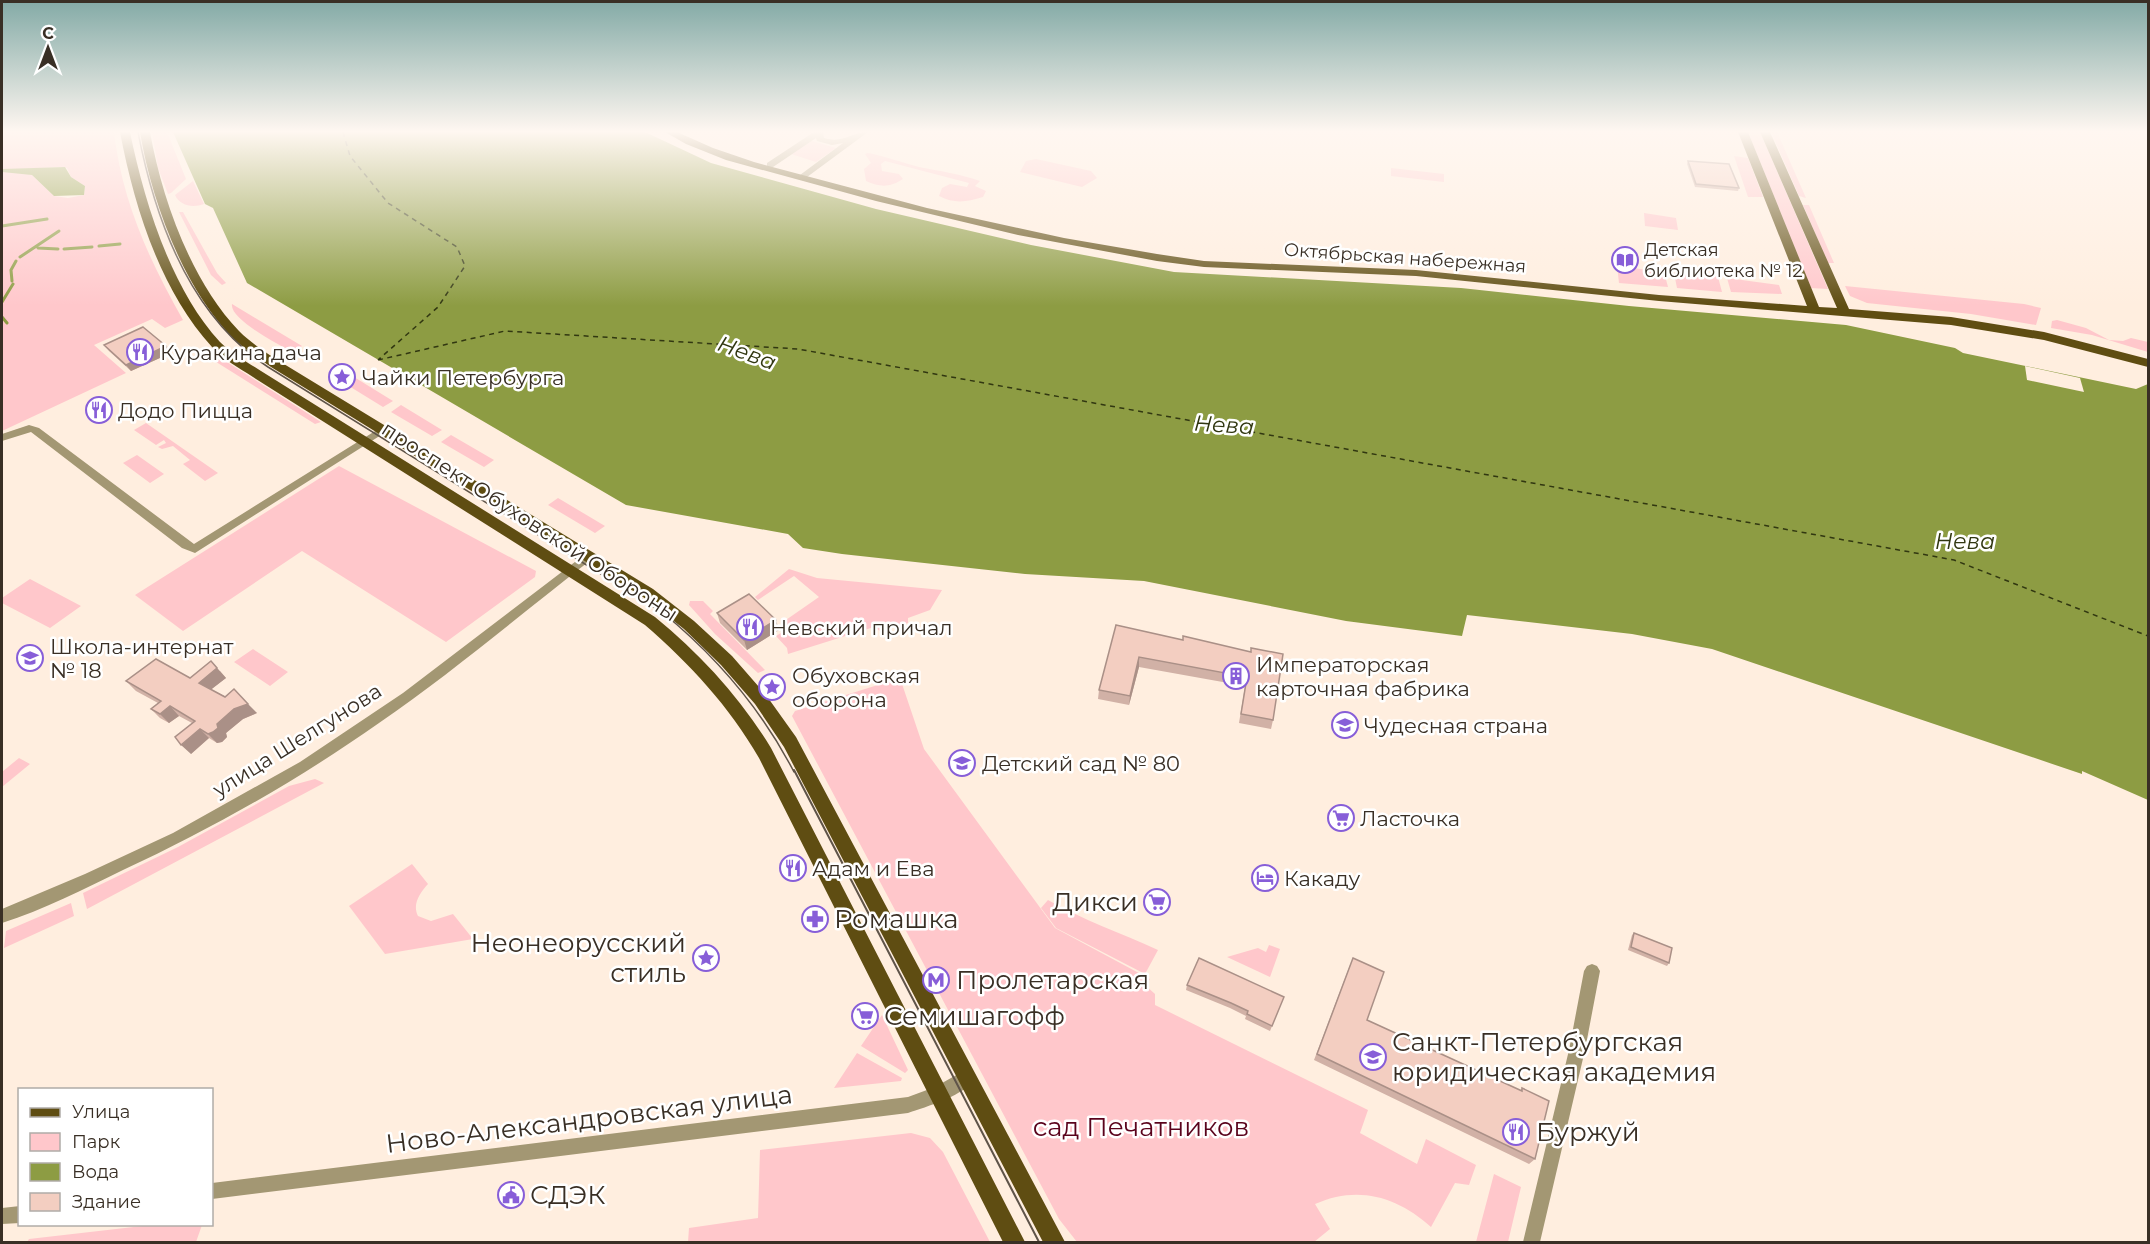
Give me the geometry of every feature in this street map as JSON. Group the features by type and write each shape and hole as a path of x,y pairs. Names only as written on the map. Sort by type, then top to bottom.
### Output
{"main road":[{"name":"проспект Обуховской Обороны","path":"139,190 153,232 172,274 206,332 234,359 629,607 672,639 704,668 747,721 793,806 1014,1242"},
{"name":"проспект Обуховской Обороны","path":"159,190 192,268 233,331 253,350 669,608 717,651 763,699 790,742 1054,1242"},
{"name":"Октябрьская набережная","path":"854,190 964,220 1186,262 1416,273 1659,298 1984,319 2054,333 2148,357"},
{"path":"1766,190 1813,307"},
{"path":"1791,190 1843,309"},
{"name":"Октябрьская набережная","path":"1843,309 2004,328 2148,363"}],"street":[{"path":"2,438 29,428 195,549 384,430"},
{"name":"улица Шелгунова","path":"2,916 165,843 314,760 377,718 588,556"},
{"path":"1531,1242 1577,1050 1592,971"},
{"name":"Ново-Александровская улица","path":"213,1191 890,1108 908,1105 939,1094 967,1077"},
{"path":"2,1216 18,1214"}],"green space":[{"path":"2,190 48,190 54,196 68,198 84,195 85,190 125,190 148,252 183,320 165,328 152,319 94,345 126,373 2,431"},
{"path":"181,190 197,190 204,204 187,205 180,202 175,195"},
{"path":"941,190 986,191 983,197 966,201 950,200 939,196"},
{"path":"1746,190 1760,190 1763,197 1748,197"},
{"path":"1771,190 1785,190 1828,289 1811,288"},
{"path":"1796,190 1803,190 1806,198 1799,196"},
{"path":"1803,205 1809,205 1834,263 1828,263"},
{"path":"179,212 183,212 217,273 226,283 222,285 211,275"},
{"path":"1644,213 1676,218 1678,230 1645,226"},
{"path":"1617,266 1664,272 1668,287 1619,283"},
{"path":"1674,273 1718,277 1722,292 1677,288"},
{"path":"1727,278 1779,285 1782,294 1731,292"},
{"path":"1845,286 2024,304 2041,308 2036,325 1971,314 1867,303 1850,296"},
{"path":"232,304 302,346 292,352 266,337 238,317"},
{"path":"2057,320 2086,328 2109,340 2123,341 2131,338 2148,342 2148,352 2092,335 2051,328 2052,321"},
{"path":"219,357 321,422 315,424 213,360"},
{"path":"354,377 393,401 383,407 344,383"},
{"path":"401,405 442,430 432,436 391,412"},
{"path":"146,423 218,473 205,481 183,464 190,460 173,446 162,449 158,447 166,443 164,440 156,445 134,430"},
{"path":"451,435 494,460 484,467 441,442"},
{"path":"137,455 164,474 150,483 123,463"},
{"path":"339,466 536,571 535,577 446,642 302,551 183,631 135,595"},
{"path":"558,498 605,526 595,533 548,505"},
{"path":"789,569 817,578 942,590 930,610 908,618 908,623 880,631 874,627 788,654 787,648 776,636 789,628 783,622 819,597 794,576 758,600 755,597"},
{"path":"30,579 81,606 50,628 2,603 2,598"},
{"path":"690,601 703,601 713,611 710,614 765,670 758,673 715,634 689,605"},
{"path":"253,649 288,672 270,686 234,662"},
{"name":"сад Печатников","path":"900,678 924,749 1055,928 1150,979 1146,986 1155,994 1155,1005 1368,1110 1360,1133 1417,1164 1426,1139 1476,1165 1469,1185 1455,1183 1431,1227 1418,1216 1390,1201 1376,1197 1346,1195 1315,1204 1330,1229 1314,1242 1077,1242 1059,1219 792,716 795,711"},
{"path":"19,758 30,764 2,787 2,772"},
{"path":"315,779 324,783 87,909 83,893 178,847 289,786"},
{"path":"412,864 428,884 416,903 418,916 431,921 453,914 473,939 385,954 349,906"},
{"path":"1048,900 1158,950 1145,974 1056,928 1041,908"},
{"path":"71,903 74,916 4,948 6,931"},
{"path":"1269,945 1280,949 1270,977 1227,957 1258,948 1266,952"},
{"path":"882,1015 908,1070 905,1073 861,1046"},
{"path":"857,1053 902,1078 901,1081 834,1088"},
{"path":"911,1133 930,1138 943,1152 990,1242 688,1242 689,1228 758,1218 760,1150"},
{"path":"1494,1174 1521,1187 1508,1242 1476,1242"},
{"path":"142,1226 202,1226 196,1242 27,1242 29,1239"}],"water":[{"path":"48,190 85,190 84,195 54,196"},
{"name":"Нева","path":"199,190 808,190 876,209 1031,245 1174,272 1461,288 1629,306 1846,325 1955,348 1963,353 2136,389 2148,384 2148,800 2082,771 2082,774 1712,649 1632,634 1467,615 1462,636 1346,621 1144,581 1025,574 803,548 788,534 626,505 247,283 213,208 205,204"}],"pier":[{"path":"2025,366 2080,378 2084,392 2027,380"}],"building":[{"name":"Куракина дача","path":"143,327 166,346 126,365 104,345"},
{"name":"Невский причал","path":"749,594 776,620 744,640 717,613"},
{"name":"Императорская карточная фабрика","path":"1116,625 1183,640 1183,636 1251,652 1251,648 1283,654 1273,720 1241,714 1247,677 1139,657 1130,696 1099,690"},
{"path":"156,659 190,678 211,661 217,668 199,683 225,697 234,689 248,704 234,709 217,724 218,728 213,732 208,734 200,729 181,745 175,737 195,721 170,706 160,714 151,709 161,701 126,681"},
{"path":"1634,933 1672,948 1669,963 1631,947"},
{"path":"1199,958 1284,997 1272,1026 1247,1014 1248,1011 1187,985"},
{"name":"Санкт-Петербургская юридическая академия","path":"1353,958 1384,972 1367,1020 1522,1091 1522,1088 1549,1101 1535,1159 1317,1054"}],"waterway":[{"path":"2,226 47,219"},
{"path":"20,257 59,231"},
{"path":"99,246 120,244"},
{"path":"64,249 92,247"},
{"path":"38,248 58,249"},
{"path":"12,281 11,270 16,261"},
{"path":"2,302 13,284"},
{"path":"2,317 7,323"}],"ferry route":[{"path":"378,190 388,203 457,247 465,266 438,307 378,360 505,331 798,349 1954,560 2148,636"}],"tram line":[{"path":"152,190 166,232 197,293 217,321 241,346 268,367 662,612 701,647 736,685 767,726 794,772"},
{"path":"794,770 1039,1242"}],"place":[{"name":"Детская библиотека № 12","path":"1625,260"},
{"name":"Куракина дача","path":"140,352"},
{"name":"Чайки Петербурга","path":"342,377"},
{"name":"Додо Пицца","path":"99,410"},
{"name":"Невский причал","path":"750,627"},
{"name":"Школа-интернат № 18","path":"30,658"},
{"name":"Императорская карточная фабрика","path":"1236,676"},
{"name":"Обуховская оборона","path":"772,687"},
{"name":"Чудесная страна","path":"1345,725"},
{"name":"Детский сад № 80","path":"962,763"},
{"name":"Ласточка","path":"1341,818"},
{"name":"Адам и Ева","path":"793,868"},
{"name":"Какаду","path":"1265,878"},
{"name":"Дикси","path":"1157,902"},
{"name":"Ромашка","path":"815,919"},
{"name":"Неонеорусский стиль","path":"706,958"},
{"name":"Пролетарская","path":"936,980"},
{"name":"Семишагофф","path":"865,1016"},
{"name":"Санкт-Петербургская юридическая академия","path":"1373,1057"},
{"name":"Буржуй","path":"1516,1132"},
{"name":"СДЭК","path":"511,1195"}]}
